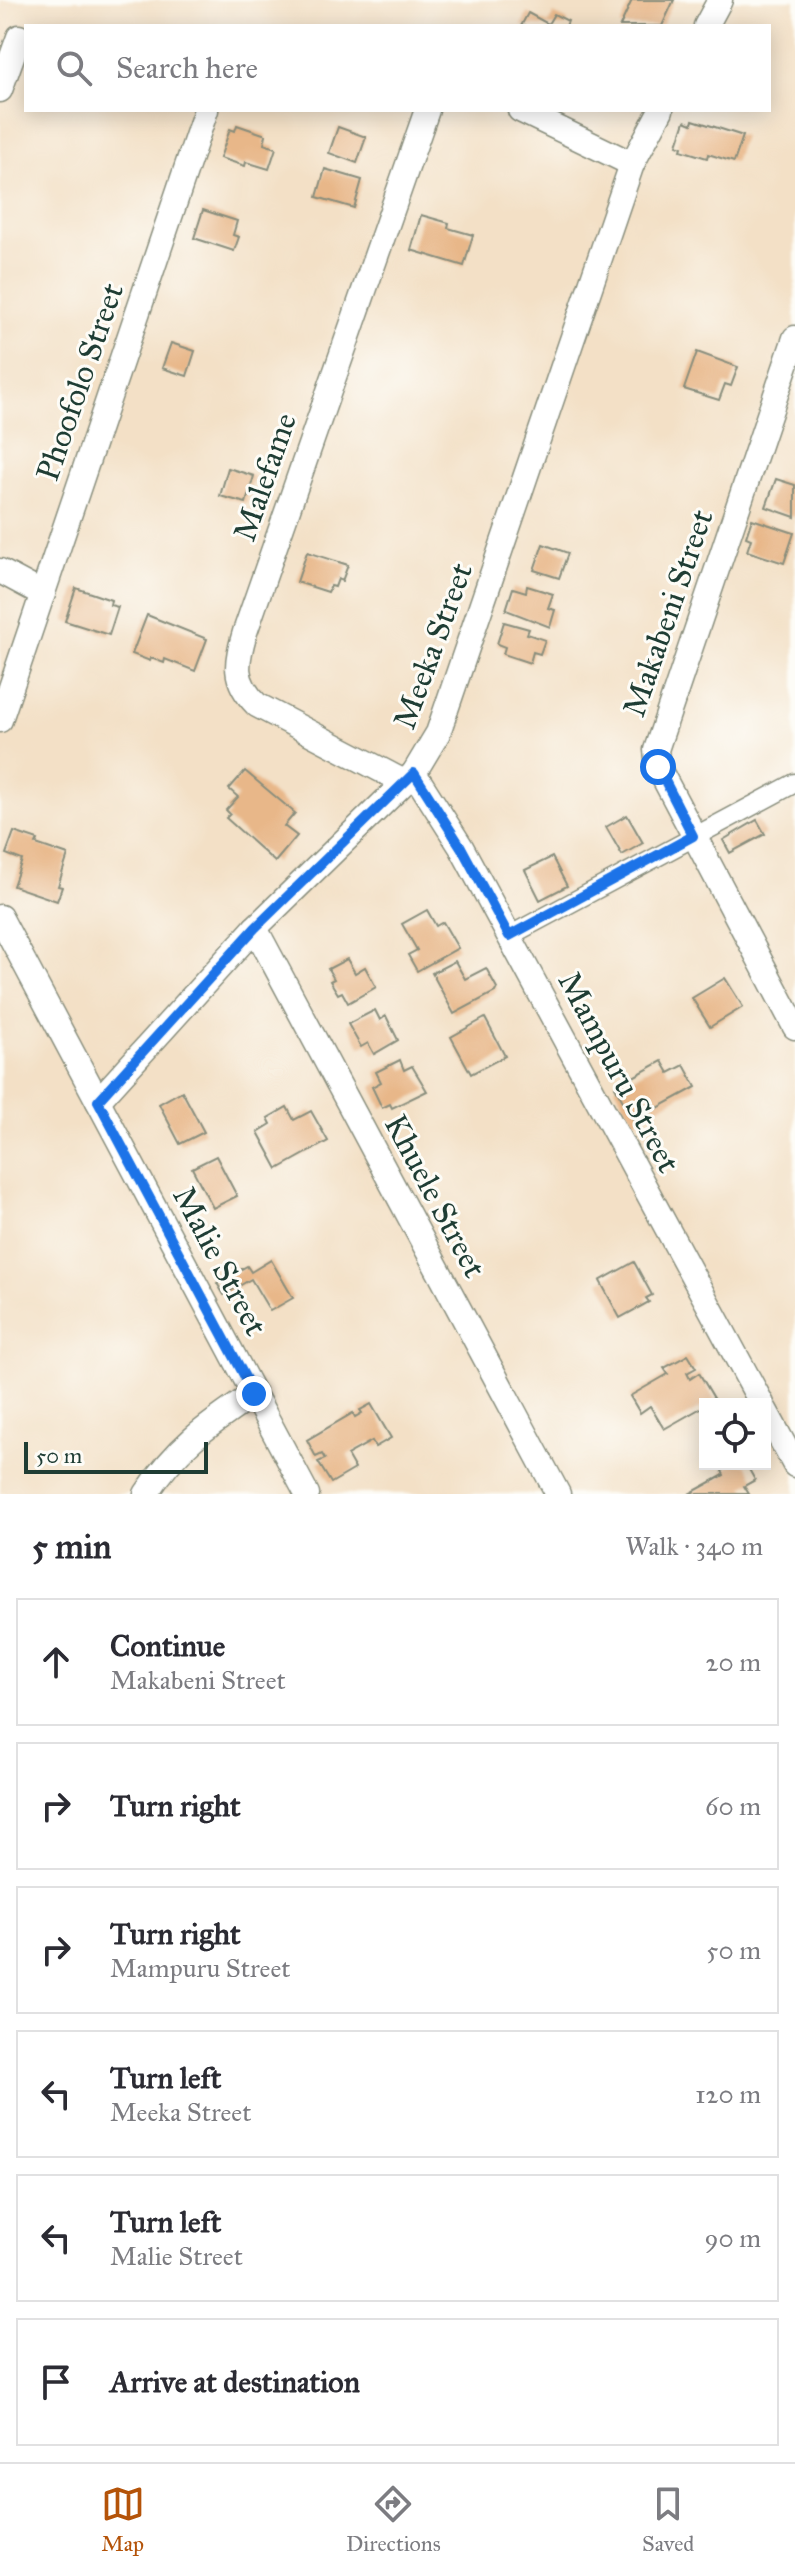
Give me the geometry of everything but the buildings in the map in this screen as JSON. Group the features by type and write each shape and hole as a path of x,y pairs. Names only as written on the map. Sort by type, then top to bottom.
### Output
{"street":[{"path":"707,24 720,0"},
{"path":"0,90 15,37"},
{"name":"Phoofolo Street","path":"0,720 205,112"},
{"name":"Malefame","path":"409,778 257,705 247,695 237,670 237,657 426,112"},
{"path":"524,112 632,164"},
{"name":"Meeka Street","path":"98,1101 255,928 409,778 438,733 632,164 660,112"},
{"name":"Makabeni Street","path":"795,338 656,750 658,767 795,1027"},
{"path":"0,571 43,594"},
{"name":"Mampuru Street","path":"409,778 461,847 759,1398"},
{"path":"509,936 795,783"},
{"path":"0,917 98,1101"},
{"name":"Khuele Street","path":"255,928 558,1494"},
{"name":"Malie Street","path":"98,1101 307,1494"},
{"path":"146,1494 167,1462 184,1445 254,1394"},
{"path":"771,1421 795,1465"}],"route":[{"path":"254,1394 98,1101 255,928 414,773 461,847 509,936 693,836 658,767"}]}
